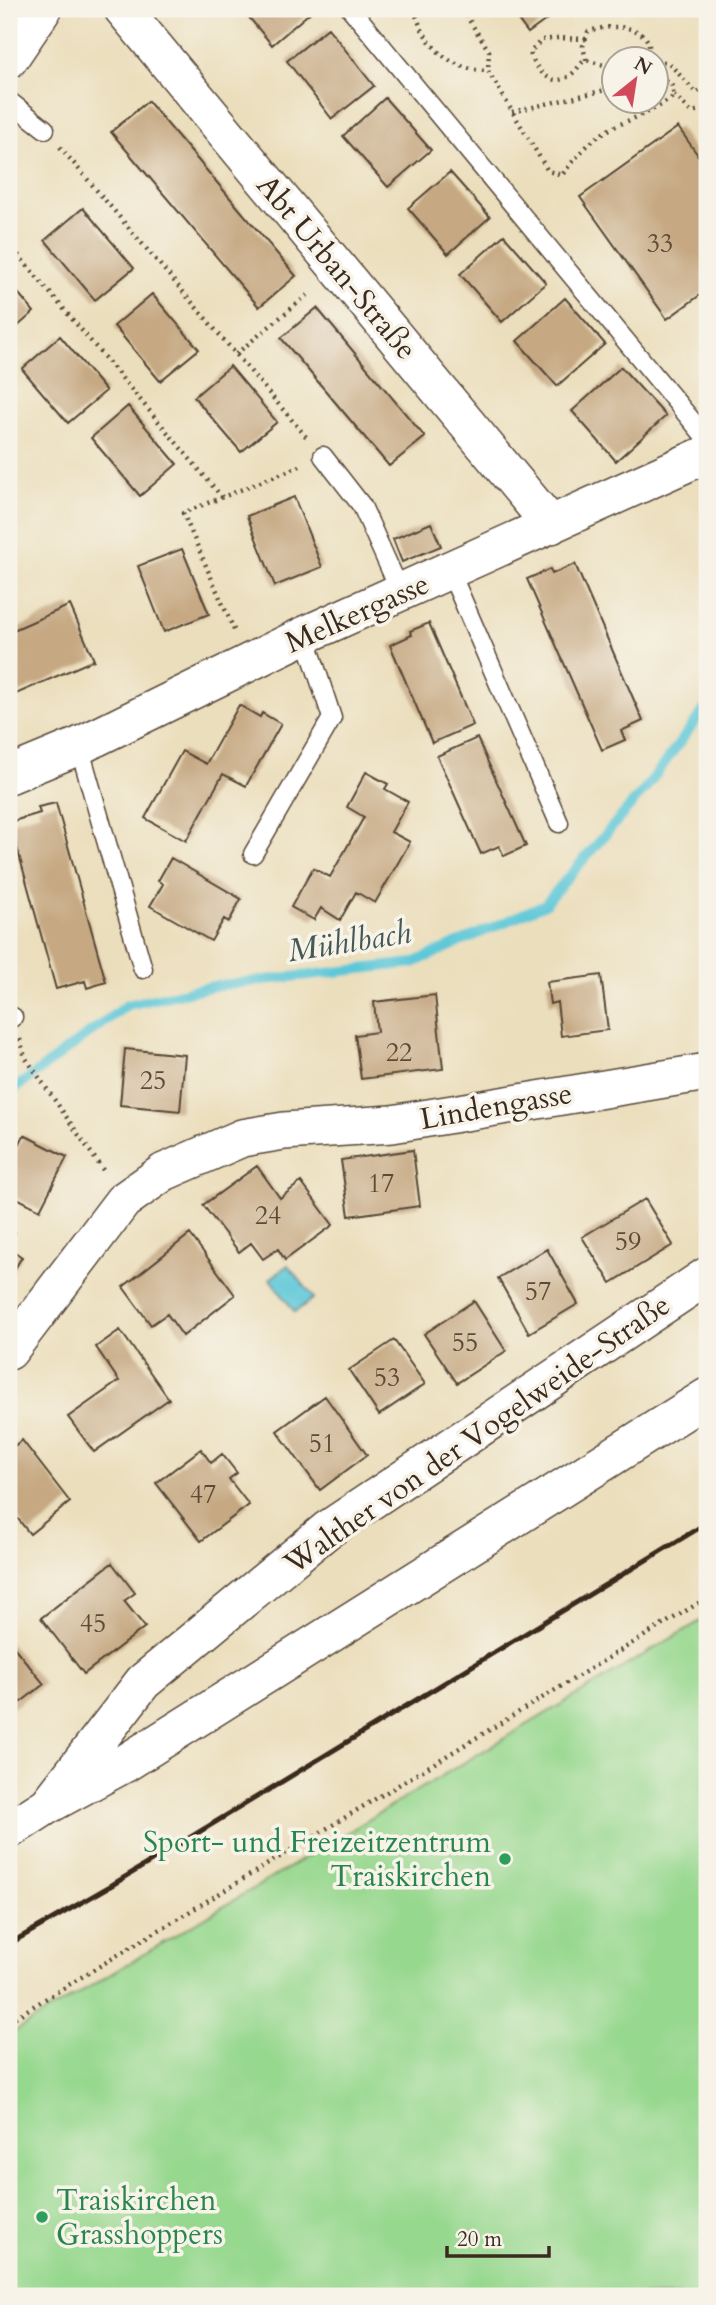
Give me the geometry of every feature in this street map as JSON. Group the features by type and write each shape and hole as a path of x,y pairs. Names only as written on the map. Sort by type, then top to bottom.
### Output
{"street":[{"path":"9,59 43,9"},
{"name":"Abt Urban-Straße","path":"123,9 551,525"},
{"name":"Melkergasse","path":"9,775 79,746 305,635 707,454"},
{"name":"Lindengasse","path":"9,1351 123,1201 164,1172 242,1138 284,1131 392,1124 707,1072"},
{"name":"Walther von der Vogelweide-Straße","path":"48,1805 143,1682 327,1530 707,1276"},
{"name":"Walther von der Vogelweide-Straße","path":"9,1830 48,1805 124,1764 707,1397"}],"lane":[{"path":"352,9 707,439"},
{"path":"9,101 45,129"},
{"path":"323,456 362,506 401,593"},
{"path":"450,571 559,823"},
{"path":"253,854 332,718 305,635"},
{"path":"79,746 143,969"}],"path":[{"path":"414,9 422,32 447,61 471,71 488,71"},
{"path":"462,9 489,51 488,71 548,170 562,175 581,151 597,138 611,128 661,106 674,95"},
{"path":"586,60 583,46 588,32 600,26 615,26 644,35 650,46"},
{"path":"586,39 541,40 530,53 536,69 551,79 564,78 586,60"},
{"path":"586,60 600,64"},
{"path":"670,64 696,93 707,86"},
{"path":"670,83 674,95 691,112 707,109"},
{"path":"512,112 600,91"},
{"path":"45,129 323,456 183,513 248,663"},
{"path":"9,244 222,497"},
{"path":"236,354 339,269"},
{"path":"25,1057 123,1201"},
{"path":"9,2021 707,1598"}],"green space":[{"name":"Sport- und Freizeitzentrum Traiskirchen","path":"707,1617 707,2296 9,2296 9,2035"}],"water":[{"path":"288,1265 314,1298 295,1312 270,1279"}],"building":[{"path":"242,9 312,9 313,10 272,45"},
{"path":"510,9 561,9 528,33"},
{"path":"328,28 374,86 332,119 287,61"},
{"path":"385,98 431,150 388,187 343,136"},
{"path":"148,101 296,276 259,307 111,132"},
{"path":"678,127 707,168 707,290 667,319 580,197"},
{"path":"450,172 490,217 448,254 408,208"},
{"path":"83,208 134,268 95,300 45,240"},
{"path":"504,235 546,283 502,322 460,274"},
{"path":"9,282 34,312 9,334"},
{"path":"152,294 199,349 160,381 114,326"},
{"path":"565,298 605,344 557,386 517,341"},
{"path":"317,308 425,437 389,466 281,338"},
{"path":"60,336 106,391 68,423 22,369"},
{"path":"230,366 277,422 241,452 194,397"},
{"path":"621,367 666,416 616,461 572,411"},
{"path":"128,406 177,464 140,496 91,438"},
{"path":"294,497 322,567 275,586 247,516"},
{"path":"431,523 441,546 402,562 393,539"},
{"path":"182,549 209,614 164,632 138,566"},
{"path":"575,564 643,721 621,731 625,740 602,750 527,579 550,569 552,574"},
{"path":"70,605 94,660 9,697 9,632"},
{"path":"429,623 473,725 432,743 390,645 412,635 410,631"},
{"path":"239,705 260,717 262,713 281,724 246,786 223,774 186,841 145,818 182,751 206,764"},
{"path":"477,738 526,846 504,856 499,846 481,854 437,756"},
{"path":"366,772 388,784 385,789 408,802 391,832 410,842 375,903 356,892 340,920 321,908 314,920 291,907 313,868 330,877 364,817 347,807"},
{"path":"56,803 106,982 87,988 85,981 56,989 10,822 40,813 38,807"},
{"path":"171,858 241,899 229,922 224,919 211,941 150,906 163,884 158,881"},
{"path":"601,975 608,1030 561,1036 557,1002 550,1004 547,982"},
{"path":"435,995 443,1069 361,1079 355,1035 377,1032 374,1002"},
{"path":"125,1049 185,1055 180,1111 120,1105"},
{"path":"24,1135 67,1157 40,1210 9,1194 9,1165"},
{"path":"413,1150 420,1206 349,1216 341,1160"},
{"path":"257,1166 280,1198 301,1182 333,1225 285,1260 278,1249 263,1259 251,1243 239,1252 203,1205"},
{"path":"645,1199 673,1245 611,1283 582,1237"},
{"path":"9,1229 15,1232 9,1246"},
{"path":"190,1234 235,1295 183,1336 167,1314 151,1325 123,1287"},
{"path":"9,1248 22,1257 9,1278"},
{"path":"547,1249 578,1304 529,1333 498,1278"},
{"path":"474,1301 506,1351 457,1383 424,1334"},
{"path":"120,1330 169,1399 94,1452 68,1417 119,1381 96,1347"},
{"path":"394,1340 425,1384 379,1415 349,1370"},
{"path":"325,1396 367,1455 320,1490 277,1431"},
{"path":"22,1440 70,1502 30,1534 9,1510 9,1450"},
{"path":"201,1449 211,1463 222,1454 237,1473 229,1479 249,1505 201,1541 156,1483"},
{"path":"112,1563 135,1593 124,1601 145,1627 84,1674 41,1618"},
{"path":"9,1641 44,1684 12,1709 9,1706"}],"waterway":[{"name":"Mühlbach","path":"9,1093 127,1005 214,986 413,963 545,904 645,789 707,706"}],"railway":[{"path":"9,1944 112,1885 707,1523"}],"place":[{"name":"Sport- und Freizeitzentrum Traiskirchen","path":"505,1859"},
{"name":"Traiskirchen Grasshoppers","path":"42,2217"}]}
